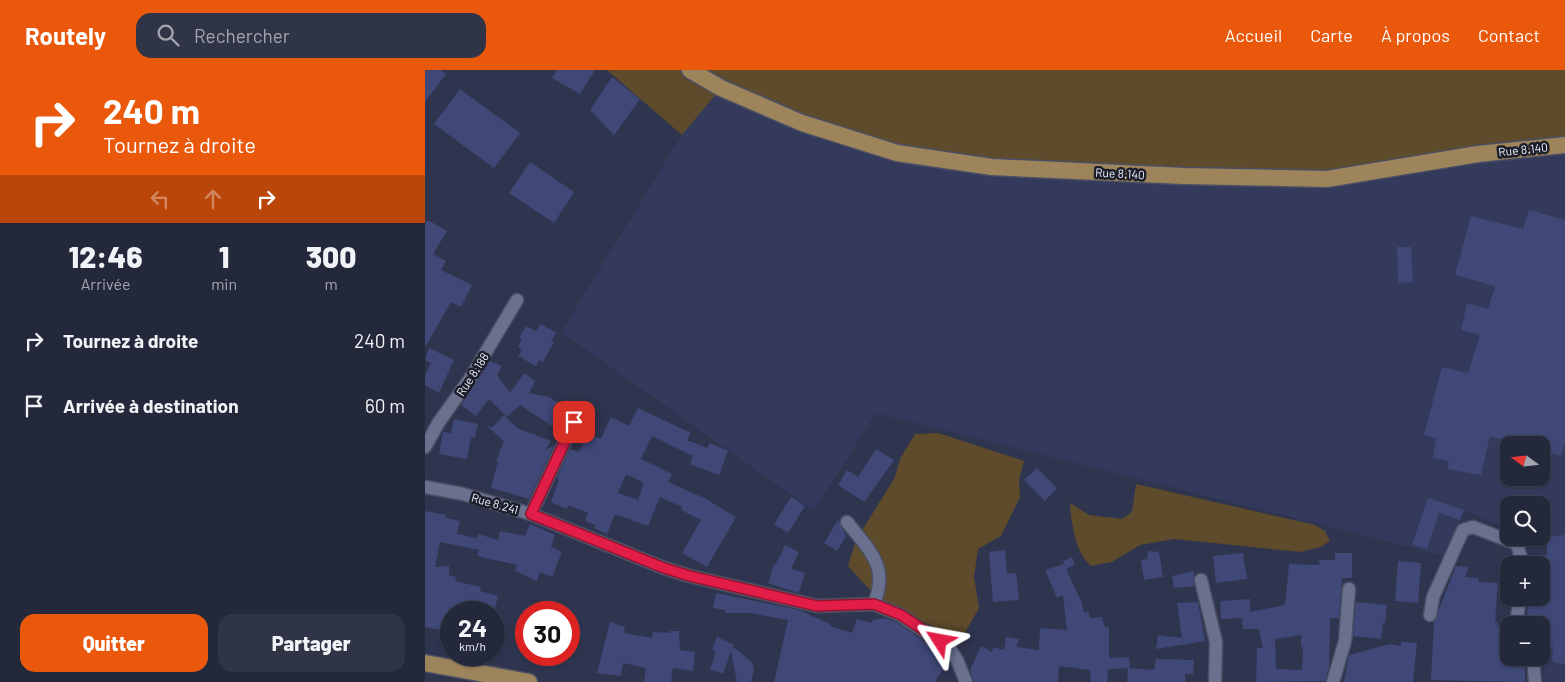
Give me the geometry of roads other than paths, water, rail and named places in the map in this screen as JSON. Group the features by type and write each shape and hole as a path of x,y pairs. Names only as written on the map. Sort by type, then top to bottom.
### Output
{"main road":[{"name":"Rue 8.140","path":"690,70 721,88 821,129 897,153 992,167 1184,176 1327,179 1478,154 1565,145"},
{"path":"425,663 493,679 529,682"}],"street":[{"name":"Rue 8.188","path":"425,447 439,422 471,377 517,300"},
{"path":"531,514 574,422"},
{"name":"Rue 8.241","path":"425,487 463,494 531,514 664,568 690,576 817,606 874,604 901,615 950,648 966,682"},
{"path":"847,522 867,547 879,570 881,586 874,604"},
{"path":"1430,615 1433,597 1463,530 1473,527 1517,544 1520,556"},
{"path":"1201,580 1216,642 1215,682"},
{"path":"1333,682 1345,641 1349,589"},
{"path":"1534,666 1535,682"}]}
